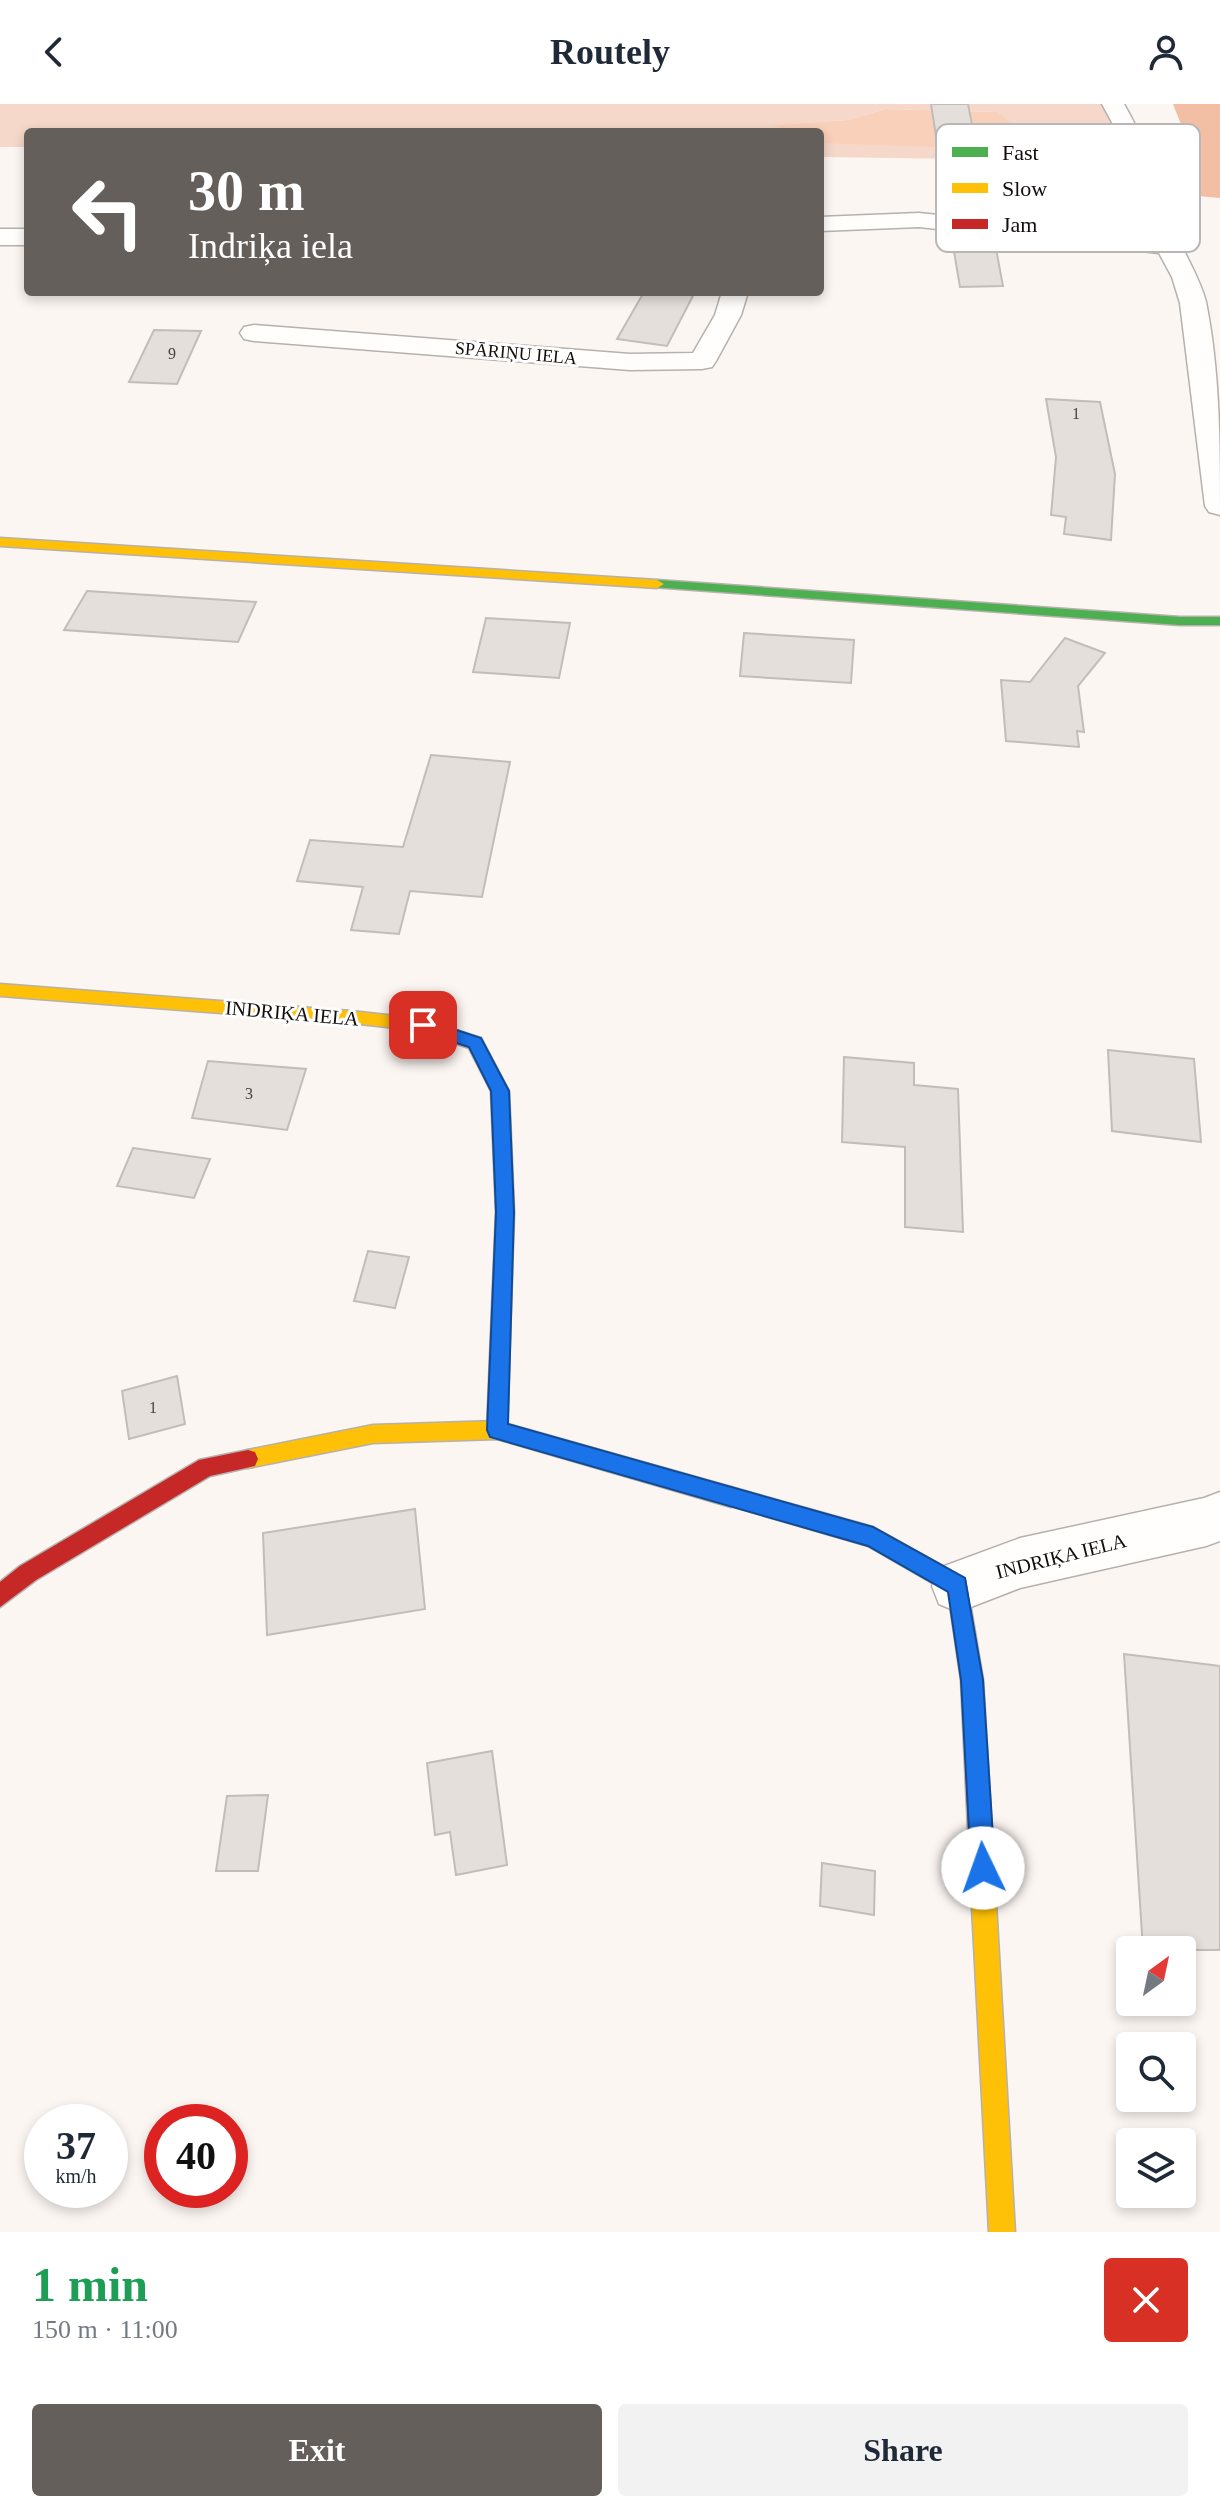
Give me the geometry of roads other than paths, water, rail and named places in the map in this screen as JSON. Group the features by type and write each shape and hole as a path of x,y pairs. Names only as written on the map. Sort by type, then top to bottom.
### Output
{"street":[{"path":"1113,104 1124,124"},
{"path":"824,224 936,222"},
{"path":"0,237 24,237"},
{"path":"1171,252 1185,277 1193,303 1220,506"},
{"name":"SPĀRIŅU IELA","path":"254,333 630,362 702,361 728,315 734,296"},
{"path":"0,542 868,597 1180,621 1220,621"},
{"name":"INDRIĶA IELA","path":"0,990 423,1025 475,1043 500,1091 505,1212 497,1430"},
{"path":"0,1596 28,1573 206,1467 373,1434 497,1430 873,1537 958,1586 972,1680 1002,2232"},
{"name":"INDRIĶA IELA","path":"958,1586 1020,1563 1206,1522 1220,1516"}]}
